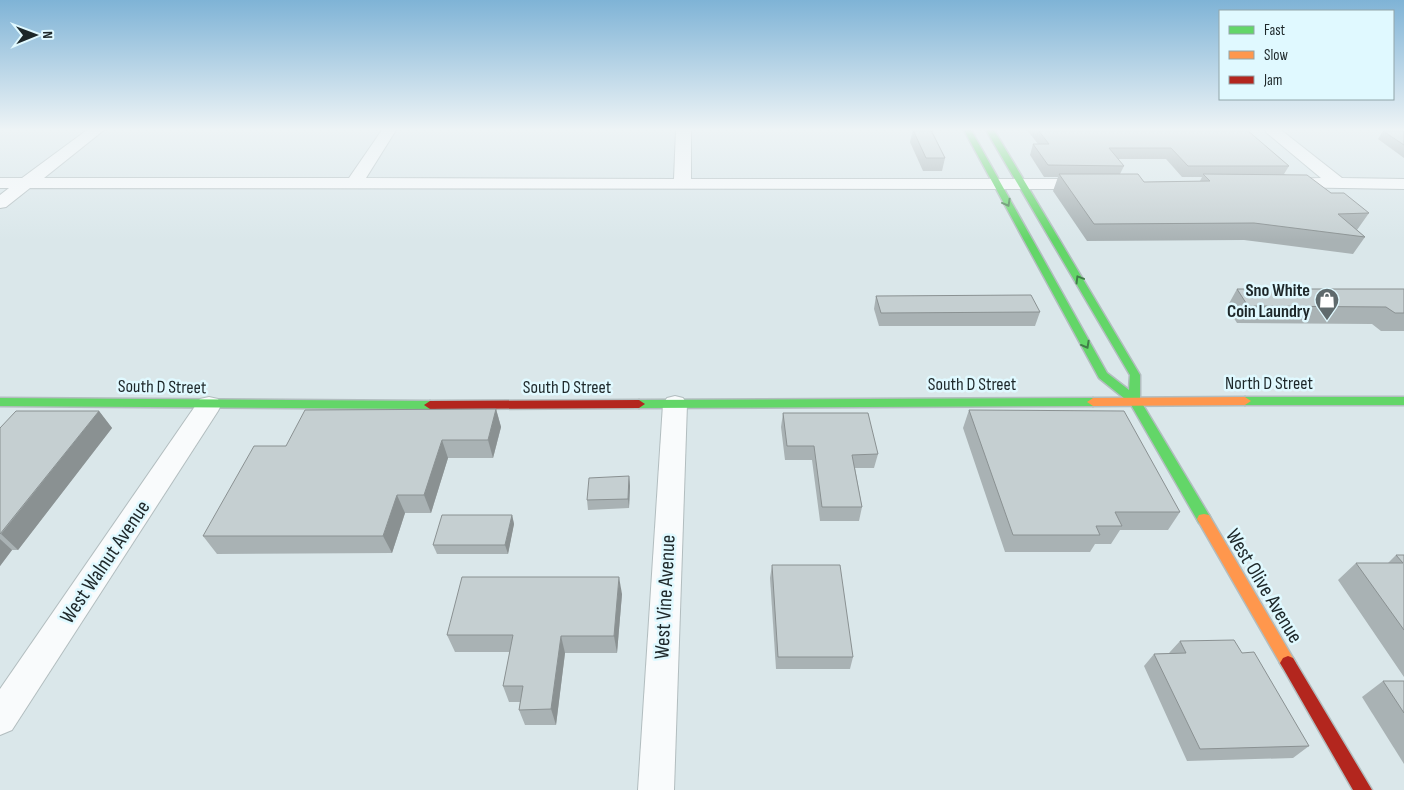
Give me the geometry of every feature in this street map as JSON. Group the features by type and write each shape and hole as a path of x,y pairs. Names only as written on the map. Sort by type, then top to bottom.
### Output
{"main road":[{"name":"West Olive Avenue","path":"996,167 1010,184 1135,375 1134,400"},
{"name":"West Olive Avenue","path":"1004,167 1010,184 1103,375 1134,400 1363,790"},
{"name":"North D Street","path":"1134,400 1404,401"},
{"name":"South D Street","path":"0,402 209,405 675,404 1134,400"}],"street":[{"path":"0,203 47,167"},
{"path":"354,184 365,167"},
{"path":"682,183 683,167"},
{"path":"1317,167 1337,183"},
{"path":"0,183 1101,184"},
{"path":"1268,183 1404,184"},
{"name":"West Vine Avenue","path":"656,790 675,404"},
{"name":"West Walnut Avenue","path":"0,718 209,405"}],"building":[{"path":"1059,174 1138,174 1144,182 1210,181 1203,174 1307,175 1331,193 1344,193 1369,213 1338,214 1365,237 1254,223 1094,224"},
{"path":"1237,289 1404,289 1404,313 1395,313 1386,307 1248,306"},
{"path":"1031,295 1040,312 881,313 876,296"},
{"path":"496,409 488,440 442,440 424,495 397,495 383,536 203,536 254,446 286,446 305,410"},
{"path":"969,410 1124,411 1180,512 1115,512 1122,526 1096,526 1100,535 1013,535"},
{"path":"16,411 99,411 0,534 0,428"},
{"path":"783,413 868,413 878,454 852,455 862,507 822,507 814,446 787,446"},
{"path":"629,476 628,499 587,500 589,478"},
{"path":"442,515 512,515 505,545 433,545"},
{"path":"1396,555 1404,555 1404,630 1356,563 1403,563"},
{"path":"772,565 840,565 853,657 778,657"},
{"path":"462,577 619,577 614,636 561,636 551,709 519,710 523,686 503,686 513,635 447,635"},
{"path":"1234,640 1242,653 1254,652 1309,746 1200,749 1154,654 1186,653 1180,641"},
{"path":"1383,681 1404,681 1404,713"}],"traffic: fast":[{"path":"987,167 1103,375 1134,400 1204,519"},
{"path":"1012,167 1135,375 1134,400"},
{"path":"1245,401 1404,401"},
{"path":"0,402 430,405"},
{"path":"639,404 1093,402"}],"traffic: slow":[{"path":"1093,402 1245,401"},
{"path":"1204,519 1288,663"}],"traffic: jam":[{"path":"430,405 639,404"},
{"path":"1288,663 1363,790"}],"place":[{"name":"Sno White Coin Laundry","path":"1327,321"}]}
